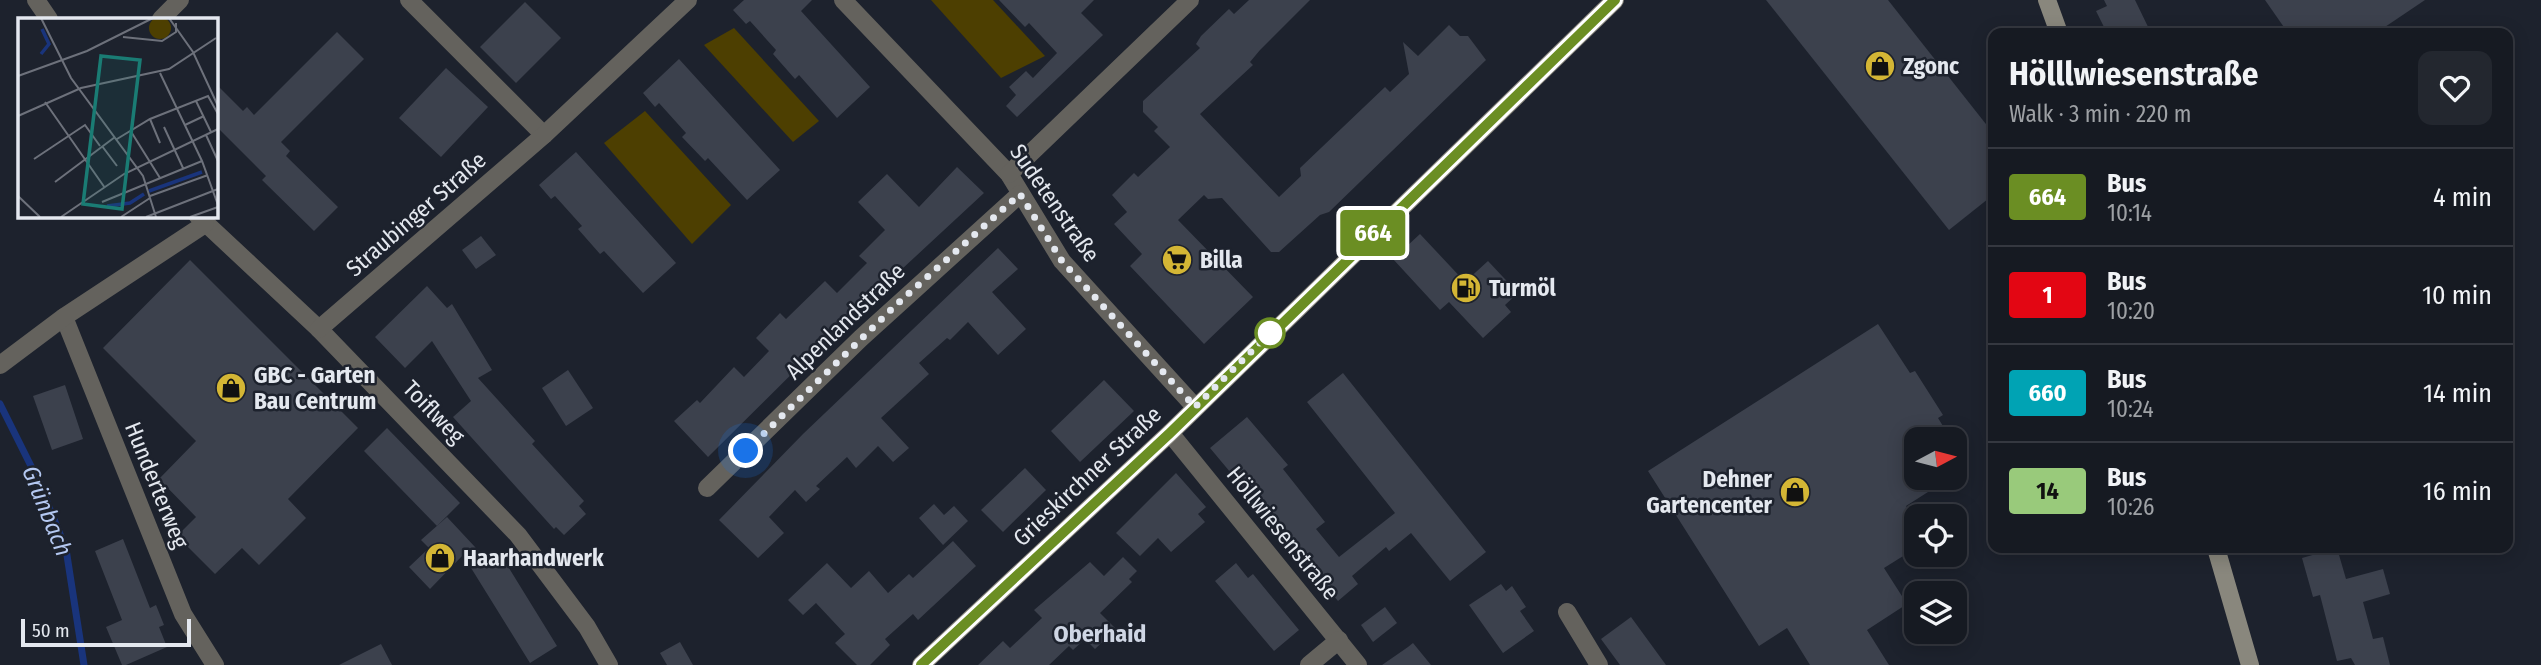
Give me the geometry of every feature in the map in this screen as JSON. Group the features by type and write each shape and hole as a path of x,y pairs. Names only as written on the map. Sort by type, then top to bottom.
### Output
{"main road":[{"name":"Grieskirchner Straße","path":"921,665 1170,433 1615,0"},
{"path":"2047,0 2057,28"},
{"path":"2217,553 2250,665"}],"street":[{"path":"36,0 48,18"},
{"path":"161,18 180,0"},
{"path":"409,0 544,135"},
{"name":"Straubinger Straße","path":"319,329 544,135 688,0"},
{"name":"Sudetenstraße","path":"843,0 1009,174 1062,261 1195,407"},
{"path":"1009,174 1190,0"},
{"name":"Alpenlandstraße","path":"707,488 871,329 1020,194"},
{"path":"0,365 201,220"},
{"name":"Toiflweg","path":"201,220 319,329 518,535 587,627 609,665"},
{"name":"Hunderterweg","path":"64,317 183,614 215,665"},
{"name":"Höllwiesenstraße","path":"1170,433 1358,665"},
{"path":"1567,612 1599,665"},
{"path":"1309,665 1339,640"}],"shaded area":[{"path":"931,0 993,0 1045,56 1001,78"},
{"path":"734,28 819,121 793,142 704,45"},
{"path":"645,111 731,205 692,244 604,143"}],"building":[{"path":"744,0 812,0 801,11 870,87 837,118 799,75 795,79 773,54 776,50 750,21 746,24 733,10"},
{"path":"999,0 1094,0 1081,13 1103,35 1017,117 1006,106 1016,95 1009,87 1026,71 1033,78 1057,53 1029,23 1025,27"},
{"path":"1249,0 1310,0 1260,50 1250,62 1253,65 1200,114 1279,197 1301,176 1300,168 1385,87 1390,92 1409,74 1403,42 1418,56 1449,25 1460,36 1468,36 1486,60 1329,212 1320,215 1279,252 1271,252 1222,198 1208,199 1204,195 1178,220 1253,297 1204,344 1130,266 1142,254 1114,224 1127,212 1112,195 1134,173 1138,177 1170,147 1154,131 1158,127 1143,112 1143,101 1200,48 1196,44 1201,36 1229,9 1234,14"},
{"name":"Zgonc","path":"1766,0 1888,0 1988,127 1988,199 1949,230"},
{"path":"2104,0 2135,0 2149,28 2104,28 2096,11 2107,6"},
{"path":"2265,0 2425,0 2383,28 2285,28"},
{"path":"525,2 561,38 516,83 480,47"},
{"path":"337,32 364,59 281,142 290,151 286,156 338,207 314,231 262,180 266,176 217,127 217,85 243,111 247,107 254,115"},
{"path":"679,59 780,170 747,200 708,158 705,161 682,137 686,133 659,103 655,107 643,93"},
{"path":"446,68 488,107 441,157 399,118"},
{"path":"576,152 676,263 643,293 604,251 600,254 578,229 582,226 555,196 551,199 539,185"},
{"path":"957,167 984,193 833,333 708,457 674,421 697,400 700,403 734,367 744,377 769,351 756,338 780,313 786,319 825,281 837,293 867,263 859,256 885,230 858,202 887,174 919,207"},
{"name":"Turmöl","path":"1420,234 1465,282 1488,261 1518,293 1505,305 1511,312 1483,338 1449,302 1440,310 1393,259"},
{"path":"481,236 496,255 476,269 462,250"},
{"path":"998,248 1018,269 992,292 1026,329 998,355 968,322 950,340 947,338 919,363 929,374 881,418 909,448 893,462 878,446 856,468 847,457 816,486 820,489 806,502 795,490 769,517 784,533 758,558 719,520 803,434"},
{"name":"GBC - Garten Bau Centrum","path":"190,260 358,428 288,499 306,518 259,565 242,548 215,574 177,536 196,517 159,479 196,441 103,348"},
{"path":"427,286 447,308 452,304 492,370 478,378 535,441 532,444 584,501 579,506 586,514 564,535 556,527 554,529 453,417 471,401 432,341 405,368 375,337"},
{"name":"Dehner Gartencenter","path":"1878,324 1910,373 1915,371 1943,415 1938,418 1944,427 1904,427 1904,490 1931,490 1909,504 1904,504 1904,556 1884,568 1904,599 1904,606 1867,630 1889,665 1810,665 1787,628 1759,646 1648,471"},
{"path":"568,370 593,408 566,426 542,388"},
{"path":"1343,373 1486,552 1450,581 1411,533 1389,551 1386,547 1352,576 1358,584 1338,601 1210,448 1247,417 1288,465 1283,469 1325,522 1316,529 1339,557 1395,513 1307,402"},
{"path":"1104,380 1134,411 1080,462 1051,431"},
{"path":"65,385 83,439 52,450 33,396"},
{"path":"387,428 460,503 437,526 364,451"},
{"path":"1025,468 1046,490 1003,532 981,510"},
{"path":"1176,473 1206,507 1198,514 1205,522 1171,552 1158,538 1140,556 1116,533"},
{"path":"934,504 944,515 954,506 968,521 943,545 919,518"},
{"path":"447,517 489,562 501,555 557,646 530,663 463,555 430,589 409,567 429,548 421,540"},
{"path":"123,539 150,608 156,605 164,625 159,627 167,647 126,665 122,665 106,627 122,620 95,551"},
{"path":"953,541 976,566 918,620 913,614 885,639 890,645 870,665 857,665 835,643 845,634 816,603 803,615 788,600 827,563 851,588 869,571 888,593 909,574 913,578"},
{"path":"2320,553 2338,553 2346,579 2383,569 2390,594 2363,602 2373,639 2383,637 2390,665 2355,665 2351,658 2337,661 2320,595 2313,597 2302,558"},
{"path":"1123,557 1137,571 1129,579 1132,582 1100,613 1116,629 1095,649 1085,639 1073,650 1069,646 1049,665 978,665 1003,641 1010,648 1042,618 1034,610 1090,562 1104,576"},
{"path":"1236,563 1248,578 1253,574 1299,630 1274,651 1215,581"},
{"path":"1501,584 1506,591 1512,586 1526,607 1520,611 1534,631 1503,653 1469,605"},
{"path":"1385,607 1397,623 1373,642 1361,625"},
{"path":"1631,617 1666,665 1620,665 1601,639"},
{"path":"680,642 693,665 667,665 660,653"},
{"path":"1413,643 1431,665 1382,665 1408,647"},
{"path":"381,644 392,665 339,665"}],"waterway":[{"name":"Grünbach","path":"0,404 39,482 66,549 84,665"}],"bus line":[{"name":"664","path":"921,665 1170,433 1331,273 1615,0"}],"place":[{"name":"Zgonc","path":"1880,66"},
{"name":"Billa","path":"1177,260"},
{"name":"Turmöl","path":"1466,288"},
{"name":"GBC - Garten Bau Centrum","path":"231,388"},
{"name":"Dehner Gartencenter","path":"1795,492"},
{"name":"Haarhandwerk","path":"440,558"}],"district":[{"name":"Oberhaid","path":"1100,634"}],"route":[{"path":"746,451 897,304 1020,194 1062,261 1195,407 1270,333"}]}
